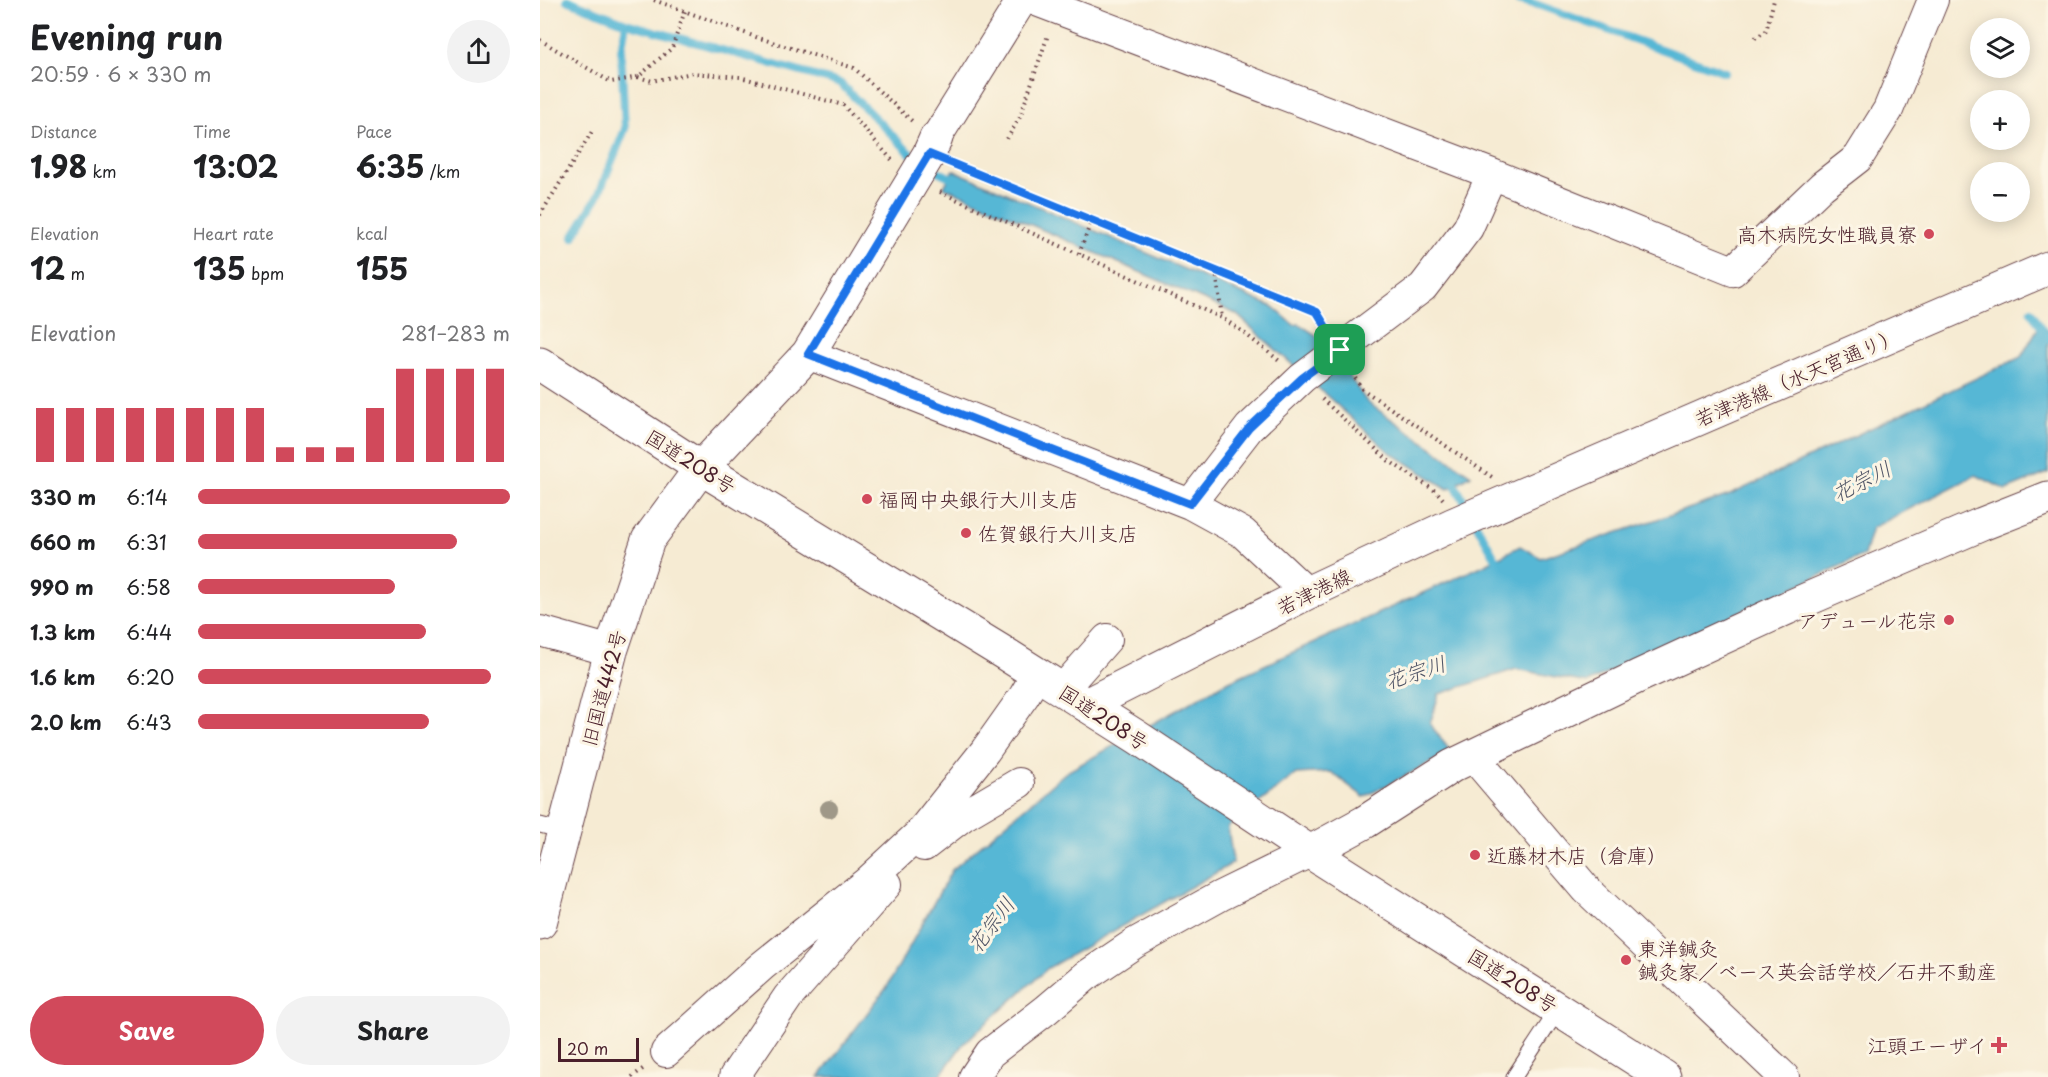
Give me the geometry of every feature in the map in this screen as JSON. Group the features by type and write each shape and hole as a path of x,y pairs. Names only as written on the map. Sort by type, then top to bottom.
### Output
{"main road":[{"name":"旧国道442号","path":"540,923 552,828 648,540 701,468 808,354 921,165"},
{"name":"若津港線（水天宮通り）","path":"1545,486 2048,268"},
{"name":"国道208号","path":"540,364 701,468 1062,690 1303,848 1664,1077"},
{"name":"若津港線","path":"1062,690 1307,593 1449,514 1545,486"},
{"path":"1303,848 1365,822 1452,766 1639,676 1787,608 2048,498"}],"street":[{"path":"921,165 1022,0"},
{"path":"1034,0 1492,174 1733,271 1822,186 1858,158 1888,110 1933,0"},
{"path":"1190,504 1249,428 1303,377 1424,287 1468,228 1492,174"},
{"path":"808,354 1190,504 1243,533 1307,593"},
{"path":"540,631 611,651"},
{"path":"734,1077 788,997 915,845 1024,696 1062,690 1107,639"},
{"path":"1473,756 1586,889 1784,1077"},
{"path":"666,1052 762,966 915,845 1019,783"},
{"path":"974,1077 990,1053 1086,976 1135,943 1303,848"}],"lane":[{"path":"1514,1077 1558,1010"}],"path":[{"path":"654,0 854,68 903,115 921,165"},
{"path":"1755,38 1766,31 1774,0"},
{"path":"638,77 672,48 685,11"},
{"path":"1007,140 1020,117 1046,40 1062,11"},
{"path":"540,40 611,82 638,77 652,81 692,73 740,77 843,105 921,165 1080,254 1222,318 1239,329 1303,377 1389,461 1437,492 1449,514"},
{"path":"540,215 593,130"},
{"path":"921,165 1092,219 1317,312 1362,389 1495,479"},
{"path":"1080,254 1092,219"},
{"path":"1216,271 1222,318"}],"water":[{"path":"953,170 1273,307 1294,325 1299,324 1325,341 1367,402 1471,475 1448,489 1388,451 1236,314 944,187"},
{"name":"花宗川","path":"2038,328 2048,330 2048,473 2006,490 1976,475 1872,528 1864,555 1587,683 1516,669 1439,694 1430,724 1451,752 1364,797 1331,772 1296,774 1228,827 1233,863 1048,968 963,1044 939,1077 819,1077 887,987 952,870 1065,773 1223,684 1484,565 1520,546 1541,558 1730,495 2021,357"}],"waterway":[{"path":"567,0 626,23 840,83 918,161"},
{"path":"1518,0 1538,5 1725,72"},
{"path":"573,237 598,196 625,129 621,51 626,23"},
{"path":"929,167 958,181"},
{"path":"2031,311 2048,339"},
{"path":"1449,479 1454,483 1469,510"},
{"path":"1475,522 1501,568"}],"place":[{"name":"高木病院女性職員寮","path":"1929,234"},
{"name":"福岡中央銀行大川支店","path":"867,499"},
{"name":"佐賀銀行大川支店","path":"966,533"},
{"name":"アデュール花宗","path":"1949,620"},
{"name":"近藤材木店（倉庫）","path":"1475,855"},
{"name":"東洋鍼灸 鍼灸家／ベース英会話学校／石井不動産","path":"1626,960"},
{"name":"江頭エーザイ","path":"1999,1045"}],"route":[{"path":"929,154 1317,312 1340,350 1302,378 1249,428 1190,504 808,354 929,154"}]}
